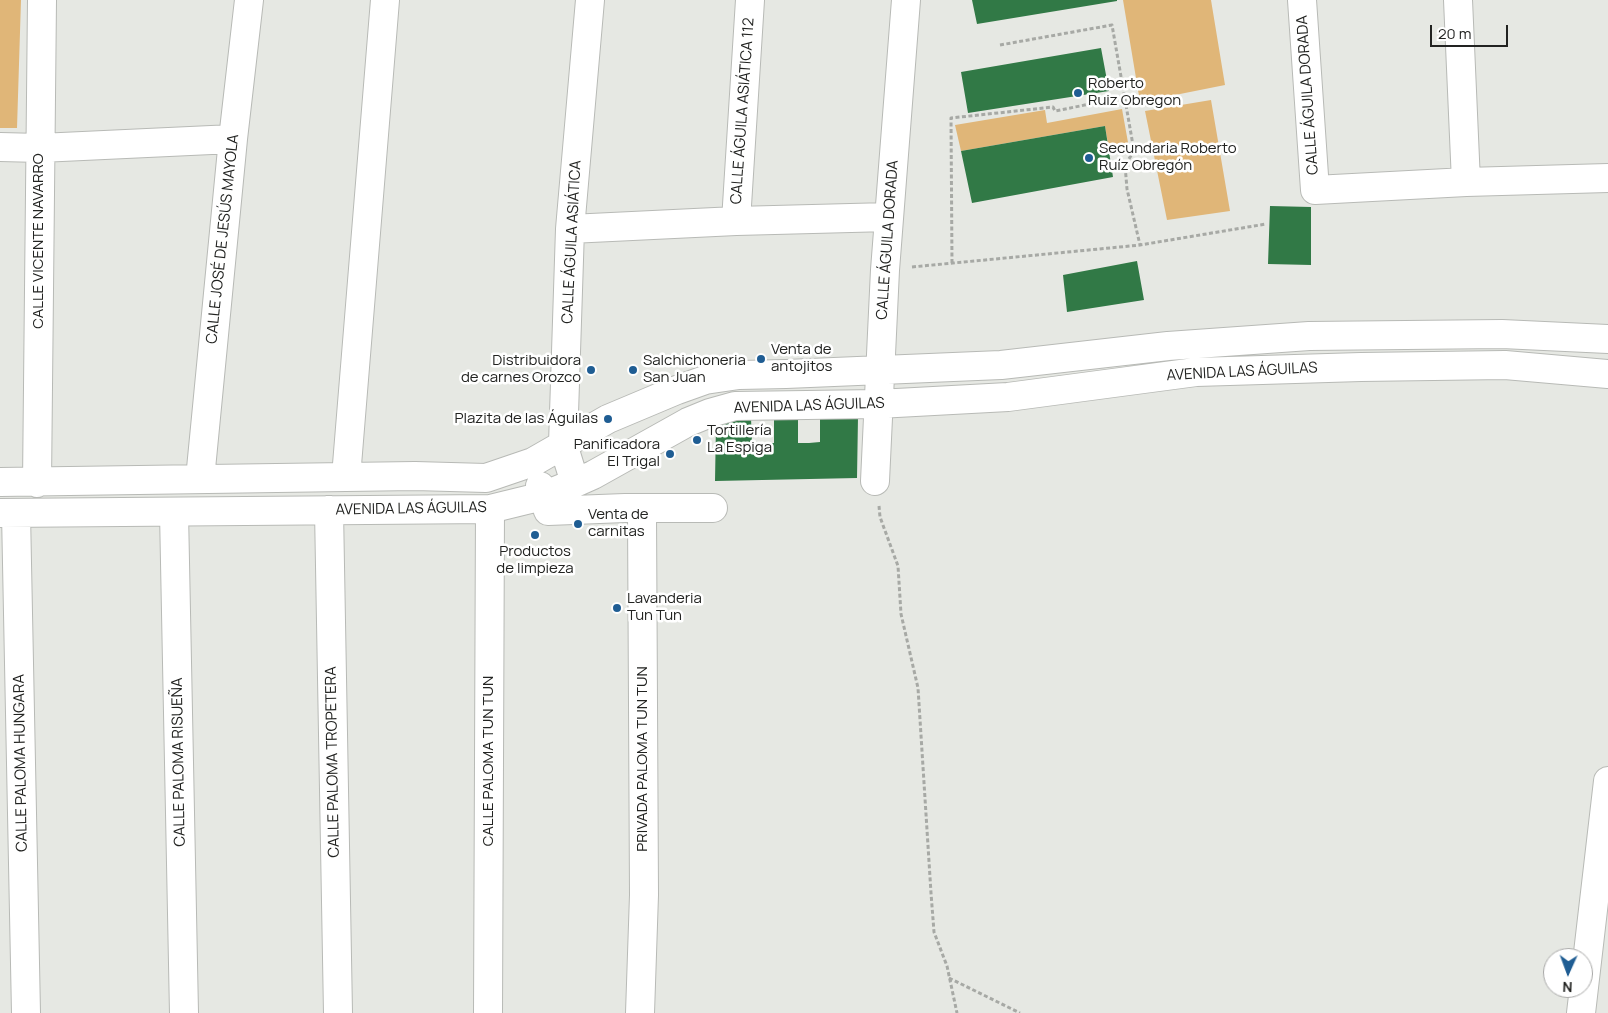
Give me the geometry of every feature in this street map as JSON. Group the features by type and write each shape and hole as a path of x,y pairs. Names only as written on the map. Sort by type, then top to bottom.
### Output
{"street":[{"name":"CALLE VICENTE NAVARRO","path":"37,483 42,0"},
{"name":"CALLE JOSÉ DE JESÚS MAYOLA","path":"200,479 233,139 249,0"},
{"path":"346,477 385,0"},
{"name":"CALLE ÁGUILA ASIÁTICA","path":"574,483 563,444 570,229 590,0"},
{"name":"CALLE ÁGUILA ASIÁTICA 112","path":"736,221 750,0"},
{"name":"CALLE ÁGUILA DORADA","path":"875,481 885,270 906,0"},
{"name":"CALLE ÁGUILA DORADA","path":"1302,0 1315,190 1466,182"},
{"path":"1458,0 1466,182 1608,178"},
{"path":"0,147 40,148 233,139"},
{"name":"CALLE ÁGUILA ASIÁTICA 112","path":"570,229 736,221 889,217"},
{"name":"AVENIDA LAS ÁGUILAS","path":"0,482 37,483 415,476 486,478 533,462 608,419 705,380 739,375 1001,365 1168,346 1308,336 1502,334 1608,340"},
{"path":"1126,350 1128,381"},
{"name":"AVENIDA LAS ÁGUILAS","path":"8,513 490,509 543,496 574,483 593,475 688,422 735,406 878,404 1008,397 1196,372 1360,367 1505,366 1608,374"},
{"path":"533,462 548,511 713,508"},
{"name":"PRIVADA PALOMA TUN TUN","path":"637,508 642,514 644,895 640,1013"},
{"name":"CALLE PALOMA TUN TUN","path":"488,1013 490,509"},
{"name":"CALLE PALOMA TROPETERA","path":"329,510 338,1013"},
{"name":"CALLE PALOMA RISUEÑA","path":"174,512 184,1013"},
{"name":"CALLE PALOMA HUNGARA","path":"8,513 26,1013"},
{"path":"1581,1013 1604,856 1608,781"}],"path":[{"path":"1000,44 1112,25 1134,151 1125,165 1126,188 1140,245"},
{"path":"952,263 951,118 1053,106 1055,111 1125,97"},
{"path":"885,270 1140,245 1266,224"},
{"path":"875,481 880,517 898,566 901,614 918,688 934,932 949,978 957,1013"},
{"path":"949,978 1020,1013"}],"shaded area":[{"path":"0,0 21,0 17,128 0,128"},
{"path":"1123,0 1211,0 1225,85 1140,102"},
{"path":"1211,100 1230,211 1167,220 1145,111"},
{"path":"1122,109 1129,148 1109,150 1105,126 961,151 955,125 1045,110 1047,123"}],"building":[{"path":"972,0 1117,0 1117,1 977,24"},
{"path":"1101,48 1109,91 968,113 961,72"},
{"path":"1105,126 1113,177 972,203 961,151"},
{"path":"1270,206 1311,207 1311,265 1268,264"},
{"path":"1137,261 1144,300 1067,312 1063,275"},
{"path":"820,417 858,417 857,478 715,481 716,424 731,418 751,418 752,443 774,443 774,418 798,418 798,443 809,443 820,442"}],"place":[{"name":"Roberto Ruiz Obregon","path":"1078,93"},
{"name":"Secundaria Roberto Ruíz Obregón","path":"1089,158"},
{"name":"Venta de antojitos","path":"761,359"},
{"name":"Distribuidora de carnes Orozco","path":"591,370"},
{"name":"Salchichoneria San Juan","path":"633,370"},
{"name":"Plazita de las Águilas","path":"608,419"},
{"name":"Tortillería La Espiga","path":"697,440"},
{"name":"Panificadora El Trigal","path":"670,454"},
{"name":"Venta de carnitas","path":"578,524"},
{"name":"Productos de limpieza","path":"535,535"},
{"name":"Lavanderia Tun Tun","path":"617,608"}]}
